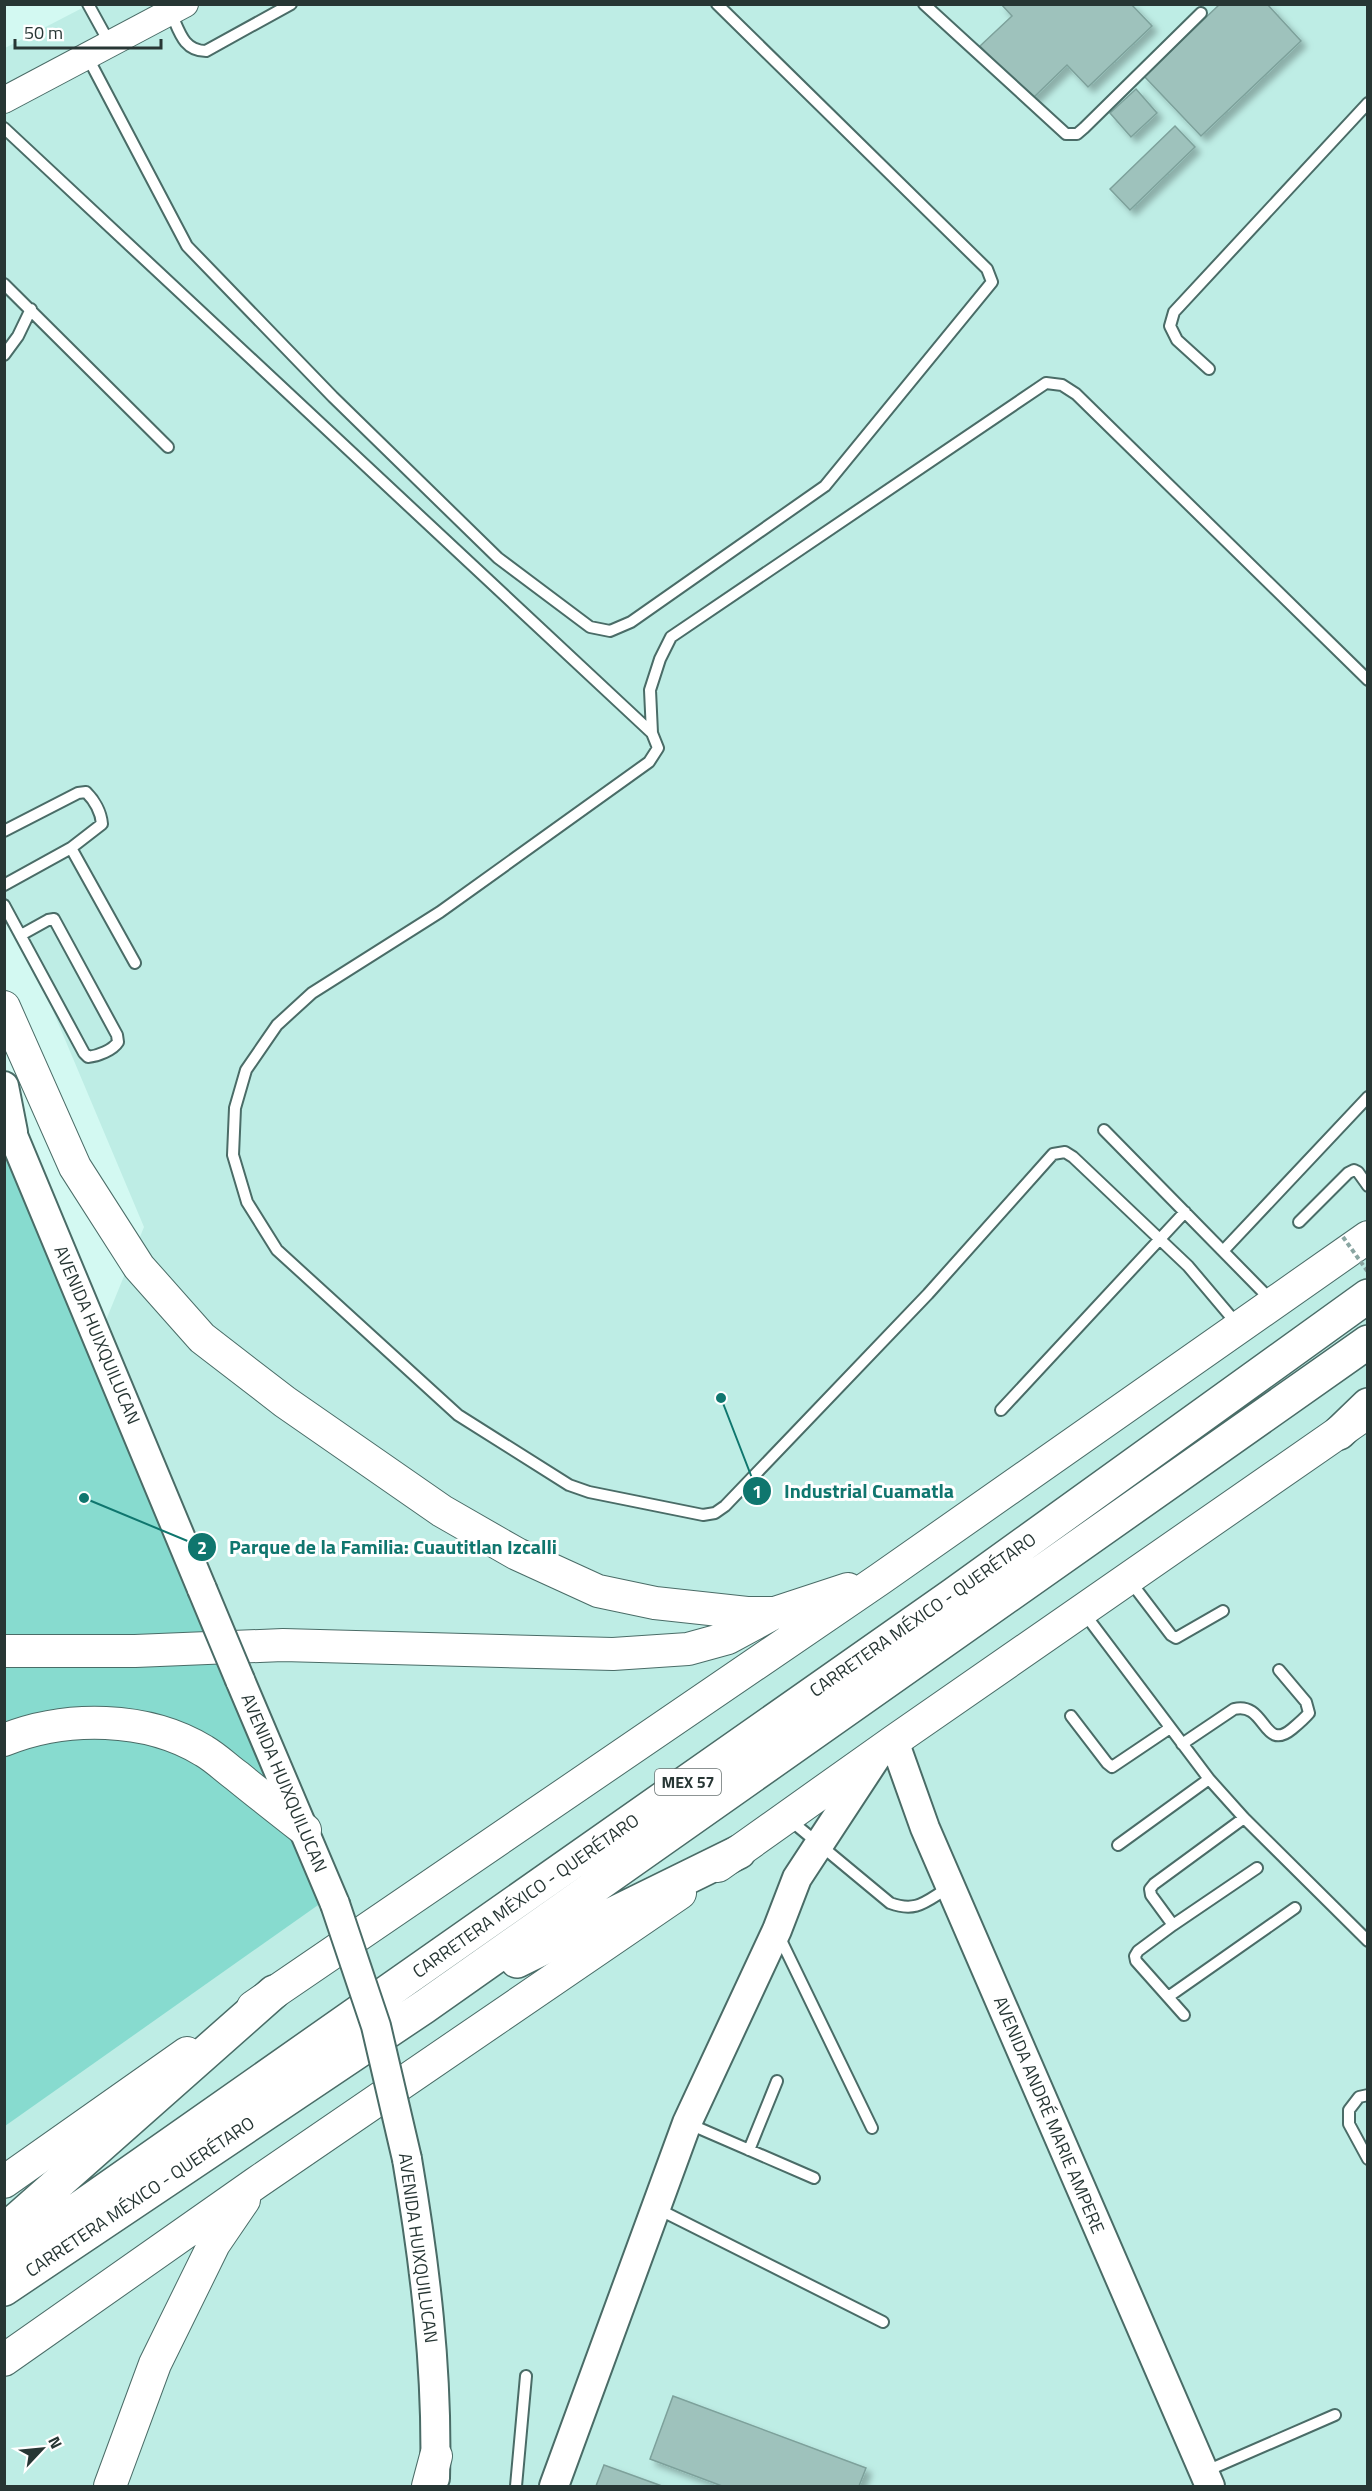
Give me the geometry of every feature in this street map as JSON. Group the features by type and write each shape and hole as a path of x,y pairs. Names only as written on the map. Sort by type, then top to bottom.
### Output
{"highway":[{"name":"CARRETERA MÉXICO - QUERÉTARO","path":"4,2261 953,1595 1368,1296"},
{"name":"CARRETERA MÉXICO - QUERÉTARO","path":"4,2289 424,2007 1368,1342"},
{"path":"1339,1433 1368,1405"},
{"path":"424,2007 739,1852"},
{"path":"4,2232 274,1992"}],"main road":[{"path":"4,1007 75,1167 139,1267 202,1338 285,1402 442,1511 517,1554 598,1591 655,1603 747,1613 775,1613"},
{"name":"AVENIDA HUIXQUILUCAN","path":"4,1086 9,1124 240,1680 305,1830 335,1904 376,2026 407,2159 419,2232 433,2360 435,2487"},
{"path":"4,2182 274,1992 880,1579 1274,1303 1355,1237"},
{"path":"4,2360 256,2183 739,1852 888,1745 1368,1413"},
{"path":"4,1650 135,1651 283,1645 613,1654 688,1650 728,1638 775,1613 880,1579"},
{"path":"4,1740 56,1725 99,1723 138,1726 174,1736 205,1751 305,1830"},
{"path":"554,2487 687,2123 777,1930 797,1878 888,1745"},
{"name":"AVENIDA ANDRÉ MARIE AMPERE","path":"888,1745 1207,2479"},
{"path":"111,2487 160,2354 214,2244 256,2183"},
{"path":"428,2487 435,2456"}],"street":[{"path":"11,94 178,9"}],"lane":[{"path":"88,4 110,44"},
{"path":"178,9 186,43 196,51 206,51 291,4"},
{"path":"87,56 187,246 333,397 498,558 590,627 610,631 631,622 825,486 992,282 987,269 717,4"},
{"path":"924,4 1066,134 1077,134 1084,128 1202,13"},
{"path":"1209,369 1177,340 1170,326 1174,312 1368,102"},
{"path":"4,128 652,734"},
{"path":"4,284 168,447"},
{"path":"4,355 18,336 31,309"},
{"path":"1239,1327 1188,1266 1073,1157 1065,1152 1053,1154 928,1294 725,1506 715,1513 703,1515 589,1492 569,1485 458,1415 277,1250 247,1202 234,1155 235,1108 246,1070 277,1025 312,993 440,912 649,762 658,748 652,734 650,690 660,659 671,637 1046,383 1062,385 1077,394 1368,680"},
{"path":"4,831 78,793 86,792 101,816 102,824 71,848 4,885"},
{"path":"71,848 135,963"},
{"path":"4,905 88,1057 116,1046 117,1035 54,920 48,920 21,935"},
{"path":"1223,1251 1368,1097"},
{"path":"1104,1130 1274,1303"},
{"path":"1299,1222 1348,1173 1354,1170 1358,1172 1368,1186"},
{"path":"1001,1410 1185,1212"},
{"path":"1128,1579 1171,1635 1176,1638 1223,1611"},
{"path":"1082,1610 1209,1779 1244,1818 1368,1941"},
{"path":"1182,1744 1234,1709 1243,1707 1251,1709 1269,1732 1277,1736 1284,1735 1309,1713 1306,1702 1279,1670"},
{"path":"1071,1716 1112,1767 1170,1728"},
{"path":"1118,1845 1209,1779"},
{"path":"787,1818 890,1903 905,1908 917,1906 951,1886"},
{"path":"1173,1925 1151,1895 1150,1889 1244,1818"},
{"path":"1184,2015 1136,1961 1135,1956 1138,1951 1173,1925 1257,1868"},
{"path":"1168,1997 1295,1908"},
{"path":"777,1930 872,2128"},
{"path":"749,2150 777,2081"},
{"path":"1368,2095 1359,2097 1348,2110 1348,2124 1368,2159"},
{"path":"687,2123 814,2178"},
{"path":"656,2208 884,2322"},
{"path":"516,2487 526,2376"},
{"path":"1207,2479 1335,2415"}],"path":[{"path":"1355,1237 1368,1272"}],"shaded area":[{"path":"90,4 1367,5 1367,2486 5,2486 5,1568 144,1227 5,897 5,48"},
{"path":"4,1093 321,1903 5,2126 4,2126"}],"building":[{"path":"1001,4 1131,4 1152,26 1088,87 1067,65 1031,100 980,46 1012,16"},
{"path":"1220,4 1267,4 1301,41 1201,136 1144,76"},
{"path":"1136,89 1157,113 1131,137 1110,113"},
{"path":"1175,126 1195,147 1130,210 1110,189"},
{"path":"673,2396 866,2468 859,2486 722,2486 650,2459"},
{"path":"604,2465 662,2486 596,2486"}],"place":[{"name":"Industrial Cuamatla","path":"721,1398"},
{"name":"Parque de la Familia: Cuautitlan Izcalli","path":"84,1498"}]}
